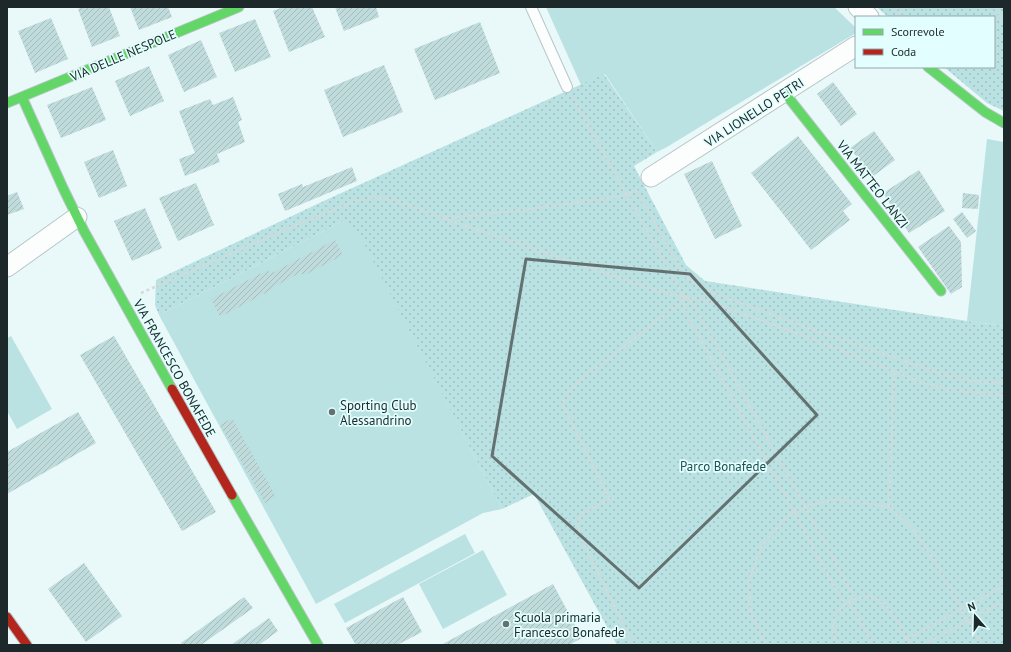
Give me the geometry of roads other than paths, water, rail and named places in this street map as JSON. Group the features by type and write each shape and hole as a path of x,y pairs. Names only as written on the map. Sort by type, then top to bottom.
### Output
{"street":[{"name":"VIA DELLE NESPOLE","path":"7,103 239,7"},
{"path":"858,7 869,16"},
{"name":"VIA LIONELLO PETRI","path":"651,177 855,47"},
{"path":"929,68 985,112 1004,123"},
{"name":"VIA MATTEO LANZI","path":"784,92 941,291"},
{"name":"VIA FRANCESCO BONAFEDE","path":"22,97 77,217 201,441 318,645"},
{"path":"7,267 77,217"},
{"path":"7,617 28,645"}],"lane":[{"path":"531,7 567,87"}],"place":[{"name":"Sporting Club Alessandrino","path":"332,412"},
{"name":"Scuola primaria Francesco Bonafede","path":"506,624"}],"park label":[{"name":"Parco Bonafede","path":"723,466"}]}
